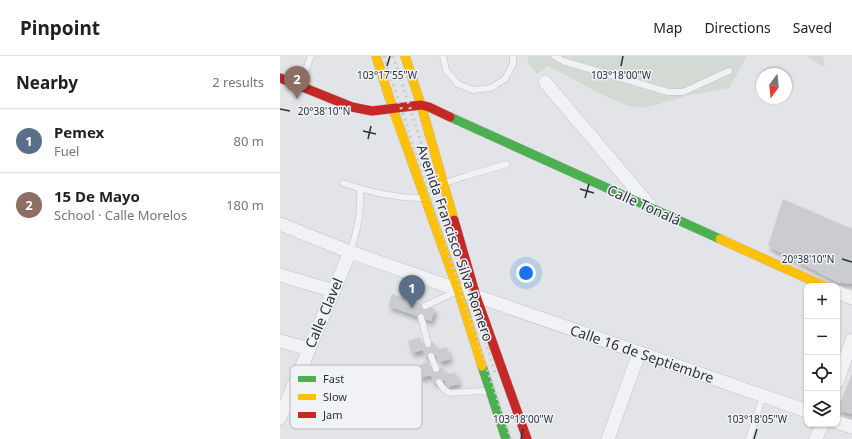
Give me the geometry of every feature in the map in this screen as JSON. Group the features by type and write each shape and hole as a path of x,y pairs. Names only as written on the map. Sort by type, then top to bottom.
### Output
{"main road":[{"name":"Avenida Francisco Silva Romero","path":"376,56 393,109 458,290 506,439"},
{"name":"Avenida Francisco Silva Romero","path":"408,57 476,296 527,439"},
{"path":"280,78 352,107 372,111 421,105"},
{"name":"Calle Tonalá","path":"421,105 429,107 817,283"}],"street":[{"path":"545,82 652,208"},
{"name":"Calle 16 de Septiembre","path":"280,224 350,252 804,410"},
{"name":"Calle Clavel","path":"302,365 350,252"},
{"path":"280,275 334,291"},
{"path":"840,293 852,298"},
{"path":"840,374 852,340"},
{"path":"280,341 309,349"},
{"path":"608,439 639,353"},
{"name":"Calle Clavel","path":"280,418 283,405 290,390"},
{"path":"840,423 852,427"},
{"path":"816,439 821,427"}],"lane":[{"path":"300,86 311,56"},
{"path":"443,56 446,70 458,84 473,90 490,88 505,79 513,64 513,56"},
{"path":"554,56 564,61 668,92 683,92 729,71"},
{"path":"444,183 507,164"},
{"path":"343,183 379,194 399,197 425,198"},
{"path":"350,252 356,237 359,221 360,189"},
{"path":"425,306 458,290"},
{"path":"421,317 428,344"},
{"path":"431,356 436,369"},
{"path":"439,382 444,390 450,393 490,392"},
{"path":"750,439 763,396"}],"shaded area":[{"path":"527,56 747,56 729,88 686,96 641,108 629,106 605,96 548,66 537,74 529,64"},
{"path":"807,56 823,56 825,68"}],"building":[{"path":"783,199 852,229 852,284 837,282 768,246"},
{"path":"392,294 435,309 431,321 388,306"},
{"path":"420,337 422,345 434,342 436,350 447,347 450,359 439,362 436,355 425,358 423,350 412,353 408,341"},
{"path":"428,362 431,371 443,367 445,375 455,372 459,384 447,387 445,380 434,383 431,375 422,377 422,365 419,365"},
{"path":"852,374 852,414 840,411 840,403"}],"railway":[{"path":"384,56 511,439"},
{"path":"393,56 495,373"}],"traffic: fast":[{"path":"450,117 720,239"},
{"path":"482,366 506,439"}],"traffic: slow":[{"path":"376,56 393,109 458,290 482,366"},
{"path":"405,56 421,105 454,220"},
{"path":"720,239 817,283"}],"traffic: jam":[{"path":"280,78 352,107 372,111 421,105 429,107 450,117"},
{"path":"454,220 476,296 527,439"}],"place":[{"name":"15 De Mayo","path":"297,99"},
{"name":"Pemex","path":"412,308"}]}
